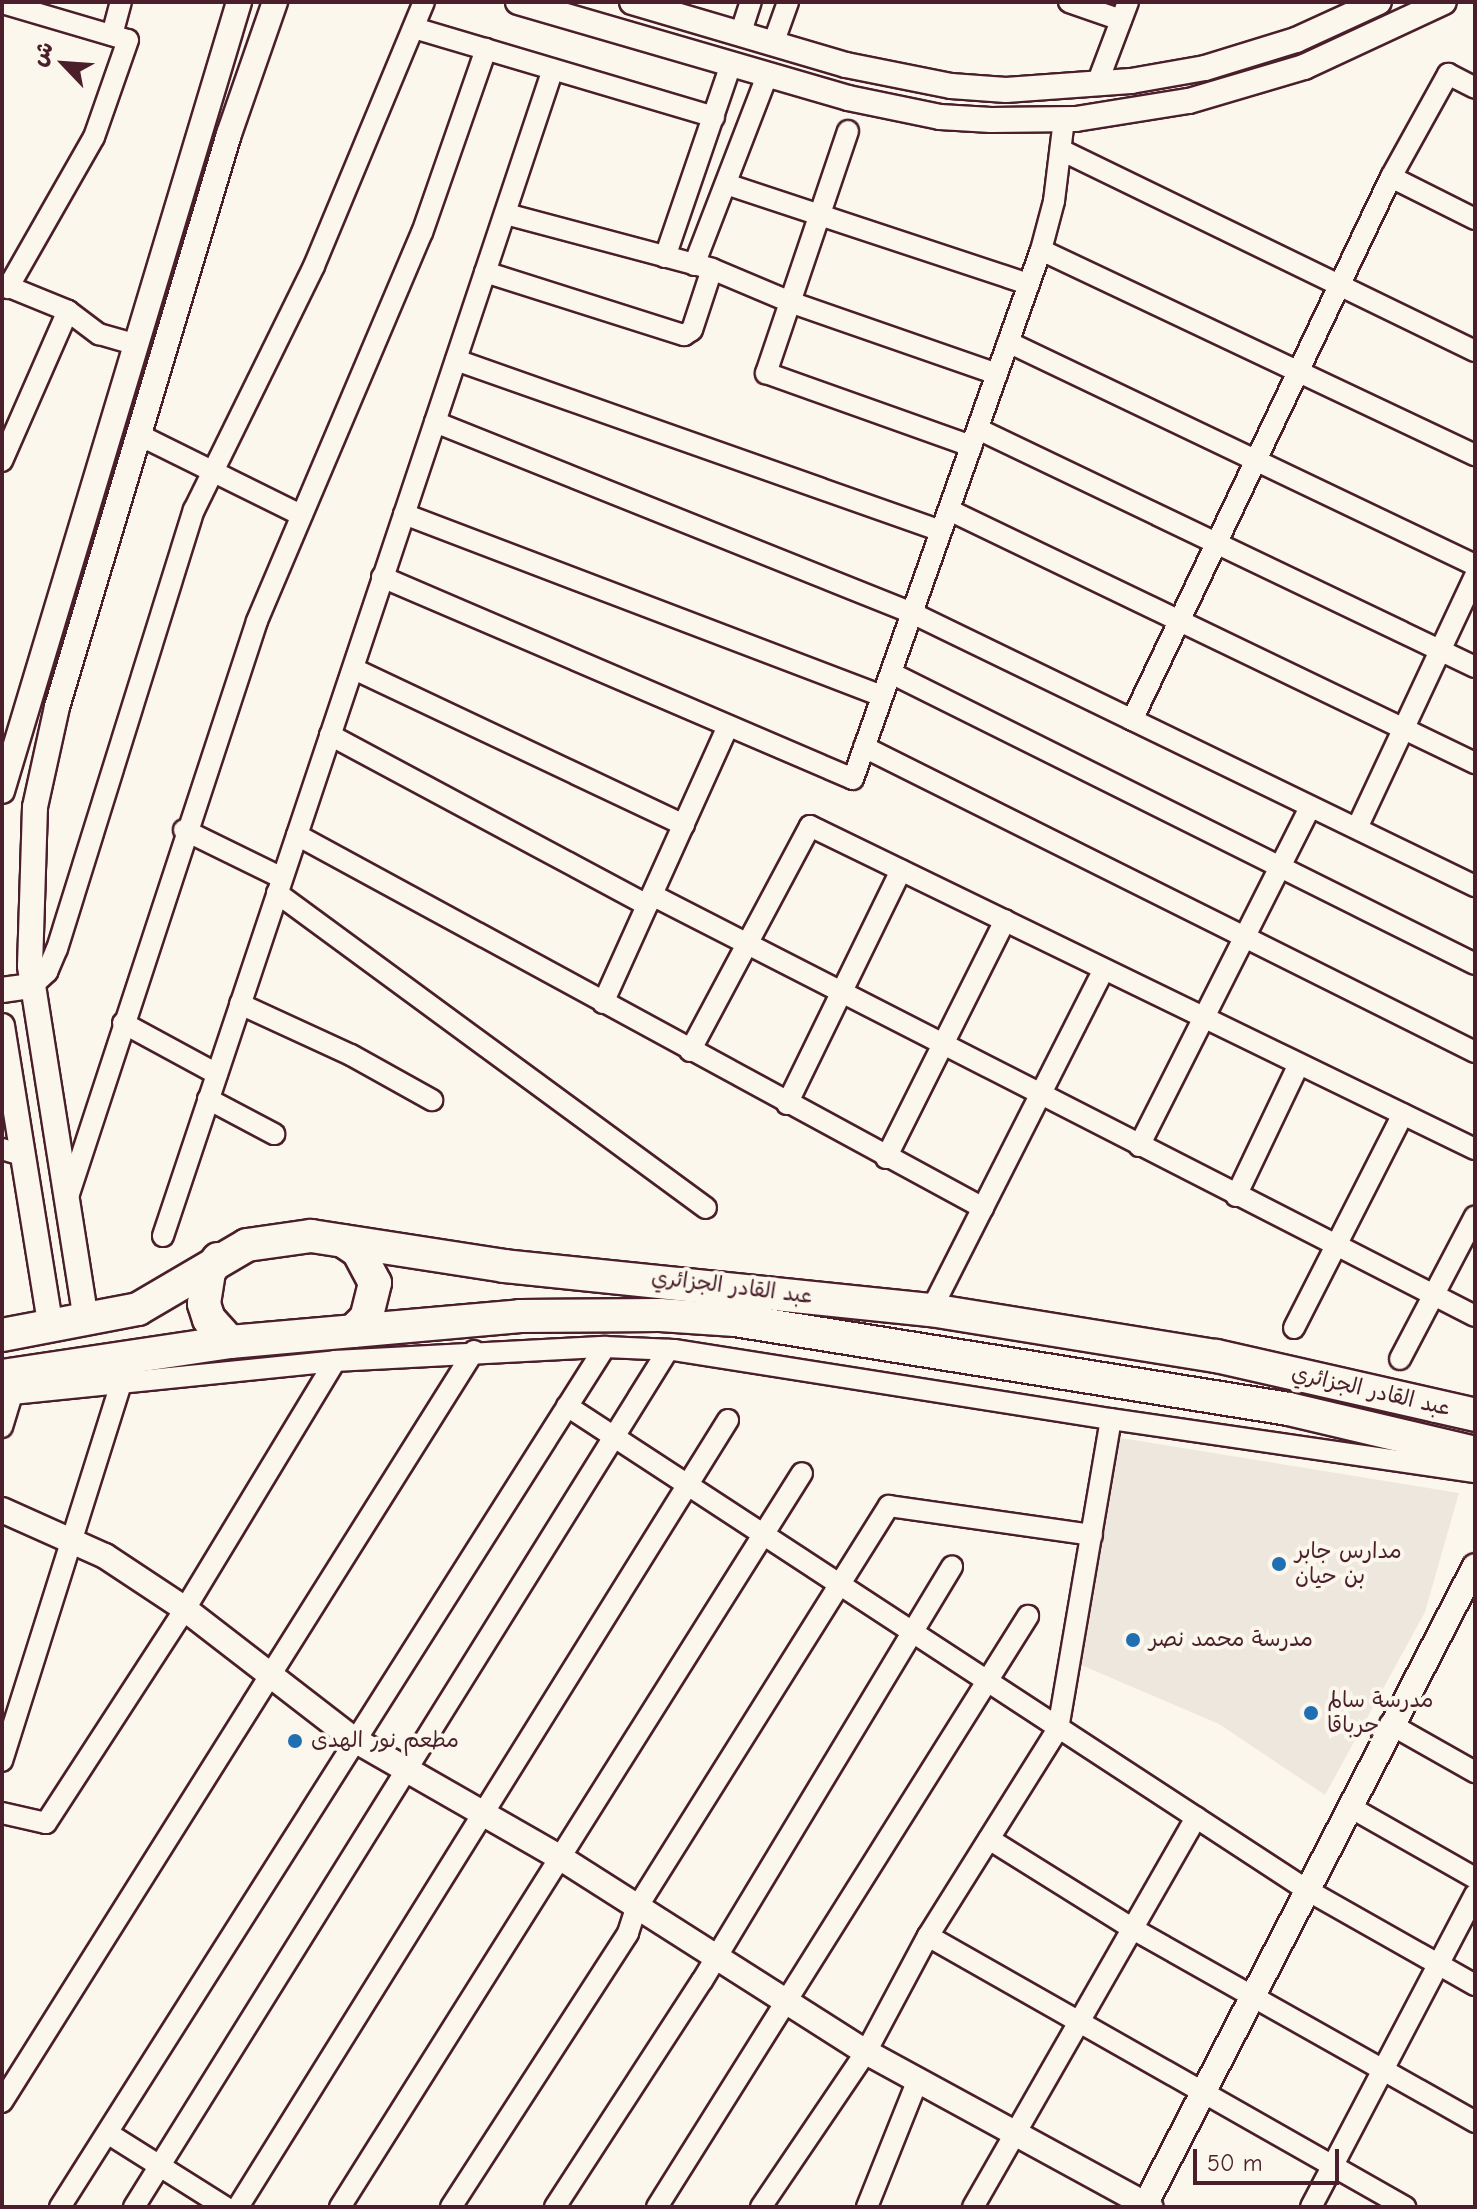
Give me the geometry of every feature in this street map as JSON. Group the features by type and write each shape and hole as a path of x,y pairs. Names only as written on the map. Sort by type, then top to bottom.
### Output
{"highway":[{"name":"عبد القادر الجزائري","path":"2,1335 138,1309 218,1259 279,1238 343,1241 504,1266 931,1310 1216,1356 1475,1415"},
{"path":"343,1241 370,1265 375,1283 366,1318 353,1331"},
{"path":"218,1259 209,1272 204,1304 213,1326 230,1342"},
{"name":"عبد القادر الجزائري","path":"2,1376 230,1342 520,1316 735,1320 1289,1409 1475,1453"}],"street":[{"path":"112,35 121,2"},
{"path":"2,791 133,344 239,2"},
{"path":"86,1320 32,986 30,853 44,761 139,435 275,2"},
{"path":"2,990 32,986 47,972 57,949 165,597 210,470 314,266 381,96 424,2"},
{"path":"518,2 767,76 940,117 1064,120 1189,101 1304,67 1444,2"},
{"path":"632,2 846,65 951,86 1006,90 1097,84 1205,68 1296,40 1379,2"},
{"path":"665,257 751,2"},
{"path":"773,44 788,2"},
{"path":"1069,2 1125,11 1097,84"},
{"path":"2,3 128,40 94,137 5,286 68,311 99,334 133,344"},
{"path":"414,28 714,117"},
{"path":"1296,40 1304,67"},
{"path":"66,1204 184,830 257,621 422,233 486,49"},
{"path":"163,1236 553,69"},
{"path":"1132,720 1335,285 1391,177 1448,74 1475,88"},
{"path":"485,272 684,335 692,330 703,267 726,184 767,76"},
{"path":"382,577 853,779 1041,250 1064,120"},
{"path":"848,131 766,373 974,438 1215,543 1475,667"},
{"path":"1061,150 1475,351"},
{"path":"1391,177 1475,219"},
{"path":"726,184 1029,284"},
{"path":"506,214 703,267 790,302 997,374"},
{"path":"1041,250 1475,455"},
{"path":"145,305 176,314"},
{"path":"2,461 68,311"},
{"path":"1008,342 1475,565"},
{"path":"456,360 941,531"},
{"path":"435,422 912,613 1475,886"},
{"path":"139,435 301,515"},
{"path":"949,510 1475,763"},
{"path":"404,514 882,696"},
{"path":"1357,828 1475,576"},
{"path":"354,669 684,825"},
{"path":"891,673 1475,964"},
{"path":"603,1003 728,726"},
{"path":"330,735 650,900 747,943 943,1042 1433,1298 1475,1316"},
{"path":"864,747 1475,1052"},
{"path":"1139,1146 1310,807"},
{"path":"690,1051 810,826 1475,1149"},
{"path":"184,830 280,886 706,1208"},
{"path":"297,835 886,1158 983,1208"},
{"path":"787,1104 901,870"},
{"path":"886,1158 1005,920"},
{"path":"931,1310 1044,1095 1104,969"},
{"path":"240,1004 351,1055 432,1100"},
{"path":"123,1023 217,1074"},
{"path":"2,1026 12,1152 51,1327"},
{"path":"1236,1196 1299,1064"},
{"path":"208,1099 274,1134"},
{"path":"1294,1328 1403,1114"},
{"path":"1400,1359 1475,1216"},
{"path":"60,2207 109,2134 353,1739 605,1347"},
{"path":"2,1427 12,1394 335,1361 474,1351 605,1347 668,1350 1475,1472"},
{"path":"134,2207 408,1774 668,1350"},
{"path":"2,2102 268,1673 474,1351"},
{"path":"2,1813 46,1823 185,1609 335,1361"},
{"path":"2,1761 121,1383"},
{"path":"567,1406 1307,1890 1475,1985"},
{"path":"761,2207 866,2052 928,1936 1058,1729 1111,1419"},
{"path":"238,2207 484,1818 728,1420"},
{"path":"340,2207 802,1473"},
{"path":"451,2207 628,1933 636,1909 889,1506 1092,1535"},
{"path":"2,1510 71,1539 185,1609 353,1739 408,1774 561,1858 636,1909 917,2082 1146,2206 1390,1724 1475,1567"},
{"path":"555,2207 716,1956 952,1566"},
{"path":"657,2207 1028,1616"},
{"path":"1390,1724 1475,1772"},
{"path":"1350,1807 1475,1878"},
{"path":"973,2207 1196,1817"},
{"path":"989,1839 1133,1929 1475,2122"},
{"path":"1311,2207 1475,1894"},
{"path":"928,1936 1202,2095 1405,2207"},
{"path":"867,2207 917,2082"},
{"path":"109,2134 225,2207"}],"shaded area":[{"path":"1115,1437 1459,1493 1425,1612 1325,1795 1219,1724 1081,1665"}],"place":[{"name":"مدارس جابر بن حيان","path":"1279,1564"},
{"name":"مدرسة محمد نصر","path":"1133,1640"},
{"name":"مدرسة سالم جرباقا","path":"1311,1713"},
{"name":"مطعم نور الهدى","path":"295,1741"}]}
